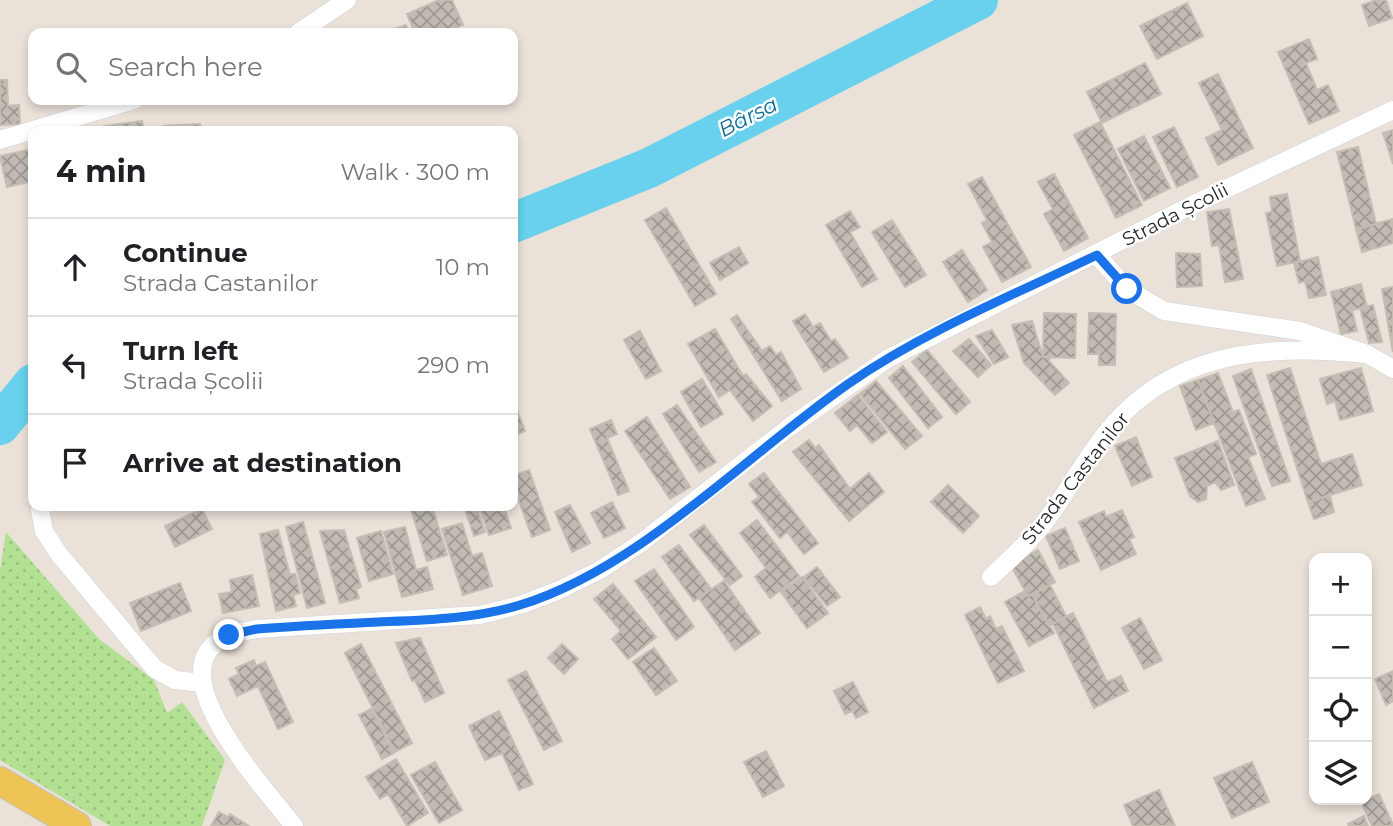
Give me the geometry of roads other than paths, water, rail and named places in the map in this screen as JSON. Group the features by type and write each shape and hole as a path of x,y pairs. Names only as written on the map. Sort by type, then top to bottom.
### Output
{"main road":[{"path":"0,781 77,826"}],"street":[{"path":"305,28 347,0"},
{"path":"47,126 117,105"},
{"name":"Strada Școlii","path":"201,683 202,662 214,645 229,635 257,629 480,615 520,605 557,591 600,570 642,541 798,421 887,359 1299,153 1393,110"},
{"path":"0,140 28,132"},
{"name":"Strada Castanilor","path":"1097,255 1127,289 1164,312 1300,331 1367,354 1393,369"},
{"name":"Strada Castanilor","path":"991,577 1045,522 1119,417 1142,395 1172,376 1223,357 1261,352 1367,354"},
{"path":"40,511 44,531 58,553 155,669 175,680 201,683 214,717 294,826"}],"waterway":[{"name":"Bârsa","path":"518,221 649,168 978,0"},
{"name":"Bârsa","path":"0,425 28,390"}]}
